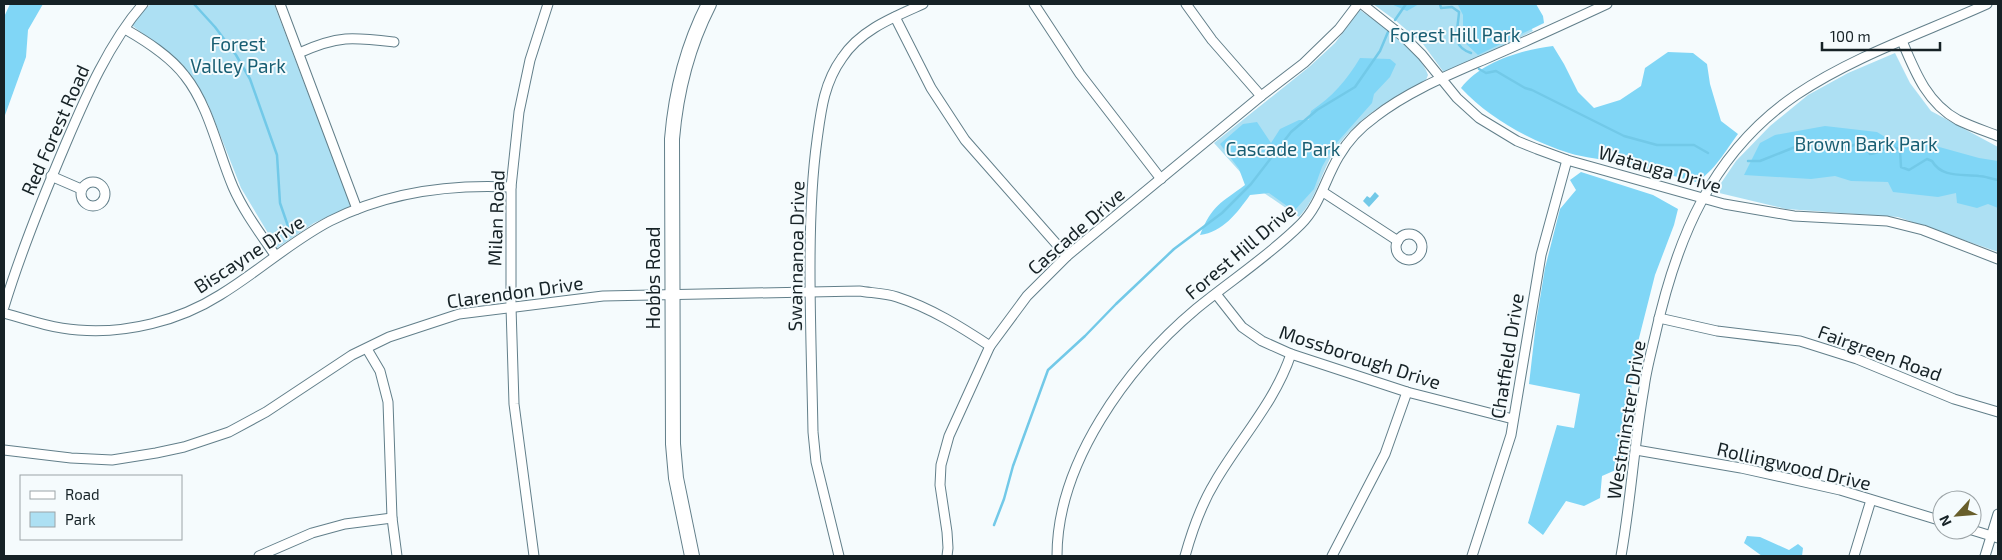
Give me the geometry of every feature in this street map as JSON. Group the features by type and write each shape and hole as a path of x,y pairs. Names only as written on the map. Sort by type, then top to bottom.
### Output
{"street":[{"name":"Red Forest Road","path":"4,307 51,176 101,65 143,4"},
{"path":"280,4 357,209"},
{"name":"Milan Road","path":"534,556 514,404 511,307 511,187 519,112 530,60 548,4"},
{"name":"Hobbs Road","path":"692,556 676,478 673,452 672,140 675,107 682,74 696,28 709,4"},
{"name":"Swannanoa Drive","path":"839,556 816,462 813,432 810,292 811,193 824,94 831,75 842,56 854,43 871,30 923,4"},
{"path":"1034,4 1080,74 1161,179"},
{"path":"1186,4 1212,40 1261,96"},
{"name":"Cascade Drive","path":"947,556 947,532 940,485 942,465 949,436 990,346 1028,296 1067,256 1261,96 1304,63 1339,29 1358,4"},
{"name":"Watauga Drive","path":"1362,4 1405,38 1441,78 1456,98 1479,118 1517,141 1567,160 1702,198 1794,216 1886,220 1922,230 1998,259"},
{"name":"Forest Hill Drive","path":"1056,556 1058,526 1064,499 1075,471 1105,412 1135,371 1166,337 1302,223 1323,192 1339,155 1361,130 1374,117 1401,99 1441,78 1607,4"},
{"name":"Westminster Drive","path":"1621,556 1644,387 1659,318 1680,247 1702,198 1735,151 1764,121 1796,95 1828,76 1987,4"},
{"path":"895,17 931,88 965,140 1067,256"},
{"path":"125,29 170,60 185,76 202,106 234,188 247,213 275,255"},
{"path":"299,53 335,39 355,37 394,42"},
{"path":"1902,41 1926,91 1938,106 1958,120 1998,136"},
{"name":"Chatfield Drive","path":"1472,556 1511,435 1541,255 1567,160"},
{"path":"51,176 81,190"},
{"name":"Biscayne Drive","path":"4,313 44,325 78,330 108,330 166,320 194,310 220,295 303,236 357,209 441,189 490,186 511,187"},
{"path":"1323,192 1398,241"},
{"name":"Clarendon Drive","path":"4,450 70,458 112,460 184,447 236,428 266,412 352,355 389,337 459,314 603,296 859,291 896,296 953,323 990,346"},
{"name":"Mossborough Drive","path":"1216,294 1242,327 1262,342 1291,354 1408,392 1513,418"},
{"name":"Fairgreen Road","path":"1659,318 1717,331 1800,342 1857,359 1954,399 1998,412"},
{"path":"367,349 380,371 388,402 392,518 397,556"},
{"path":"1185,556 1202,505 1215,481 1272,396 1287,368 1291,354"},
{"path":"1332,556 1385,454 1408,392"},
{"name":"Rollingwood Drive","path":"1636,450 1741,468 1840,490 1932,518"},
{"path":"1854,556 1871,500"},
{"path":"1985,556 1995,537 1998,514"},
{"path":"259,556 312,533 345,524 392,518"},
{"path":"1982,533 1995,537"}],"green space":[{"path":"10,4 43,4 28,30 26,57 4,118 4,17"},
{"name":"Forest Valley Park","path":"151,4 274,4 351,206 314,223 277,248 241,188 208,104 183,65 129,23"},
{"name":"Forest Hill Park","path":"1373,4 1515,4 1533,31 1445,74 1423,44"},
{"path":"1391,4 1419,4 1407,11"},
{"path":"1454,4 1536,4 1543,16 1544,23 1478,55 1463,41 1463,15 1458,5"},
{"name":"Cascade Park","path":"1360,10 1409,47 1424,66 1428,75 1426,80 1376,109 1344,138 1330,158 1315,193 1299,217 1251,184 1214,143 1309,67 1335,43"},
{"path":"1553,46 1578,92 1594,108 1620,100 1641,86 1645,68 1668,52 1693,53 1707,64 1710,84 1721,121 1738,134 1714,167 1696,182 1618,162 1575,155 1554,148 1525,135 1497,119 1461,88 1469,79 1490,64 1515,54"},
{"name":"Brown Bark Park","path":"1895,53 1910,83 1931,111 1998,147 1998,252 1898,217 1786,209 1715,192 1736,161 1770,126 1808,95 1848,73"},
{"path":"1360,58 1390,59 1396,64 1390,77 1374,94 1372,103 1333,147 1322,167 1314,189 1294,211 1269,193 1250,195 1229,221 1216,230 1200,235 1213,211 1245,185 1239,169 1220,144 1243,124 1257,122 1271,143 1280,129 1299,120 1309,120 1311,111 1326,100 1350,74"},
{"path":"1825,126 1877,132 1892,141 1914,140 1979,158 1998,161 1998,208 1988,204 1977,208 1957,203 1956,193 1938,197 1893,192 1888,182 1851,181 1835,176 1811,179 1744,175 1760,143 1775,135"},
{"path":"1581,172 1653,195 1678,209 1655,275 1636,350 1623,457 1618,469 1602,476 1600,498 1584,506 1566,501 1543,535 1528,523 1557,425 1574,428 1580,394 1529,384 1545,268 1560,209 1576,190 1570,180"},
{"path":"1747,536 1760,537 1789,550 1798,544 1803,548 1802,556 1762,556 1744,543"}],"shaded area":[{"path":"1375,192 1379,196 1369,207 1363,201 1367,196 1370,198"}],"waterway":[{"path":"194,4 215,27 236,55 250,79 277,155 280,203 289,229"},
{"path":"1395,20 1406,4"},
{"path":"1440,4 1441,8 1452,7 1459,12 1458,42 1464,50 1471,53"},
{"path":"994,525 1048,370 1174,249 1222,213 1251,184 1291,132 1317,110 1355,87 1380,51 1388,32"},
{"path":"1479,69 1486,73 1496,71 1525,88 1624,136 1657,145 1694,145 1708,153"},
{"path":"1748,161 1760,161 1795,147 1810,149 1830,141 1845,148 1863,142 1870,154 1892,147 1900,150 1901,167 1909,170 1927,159 1947,173 1981,176 1998,180"}]}
